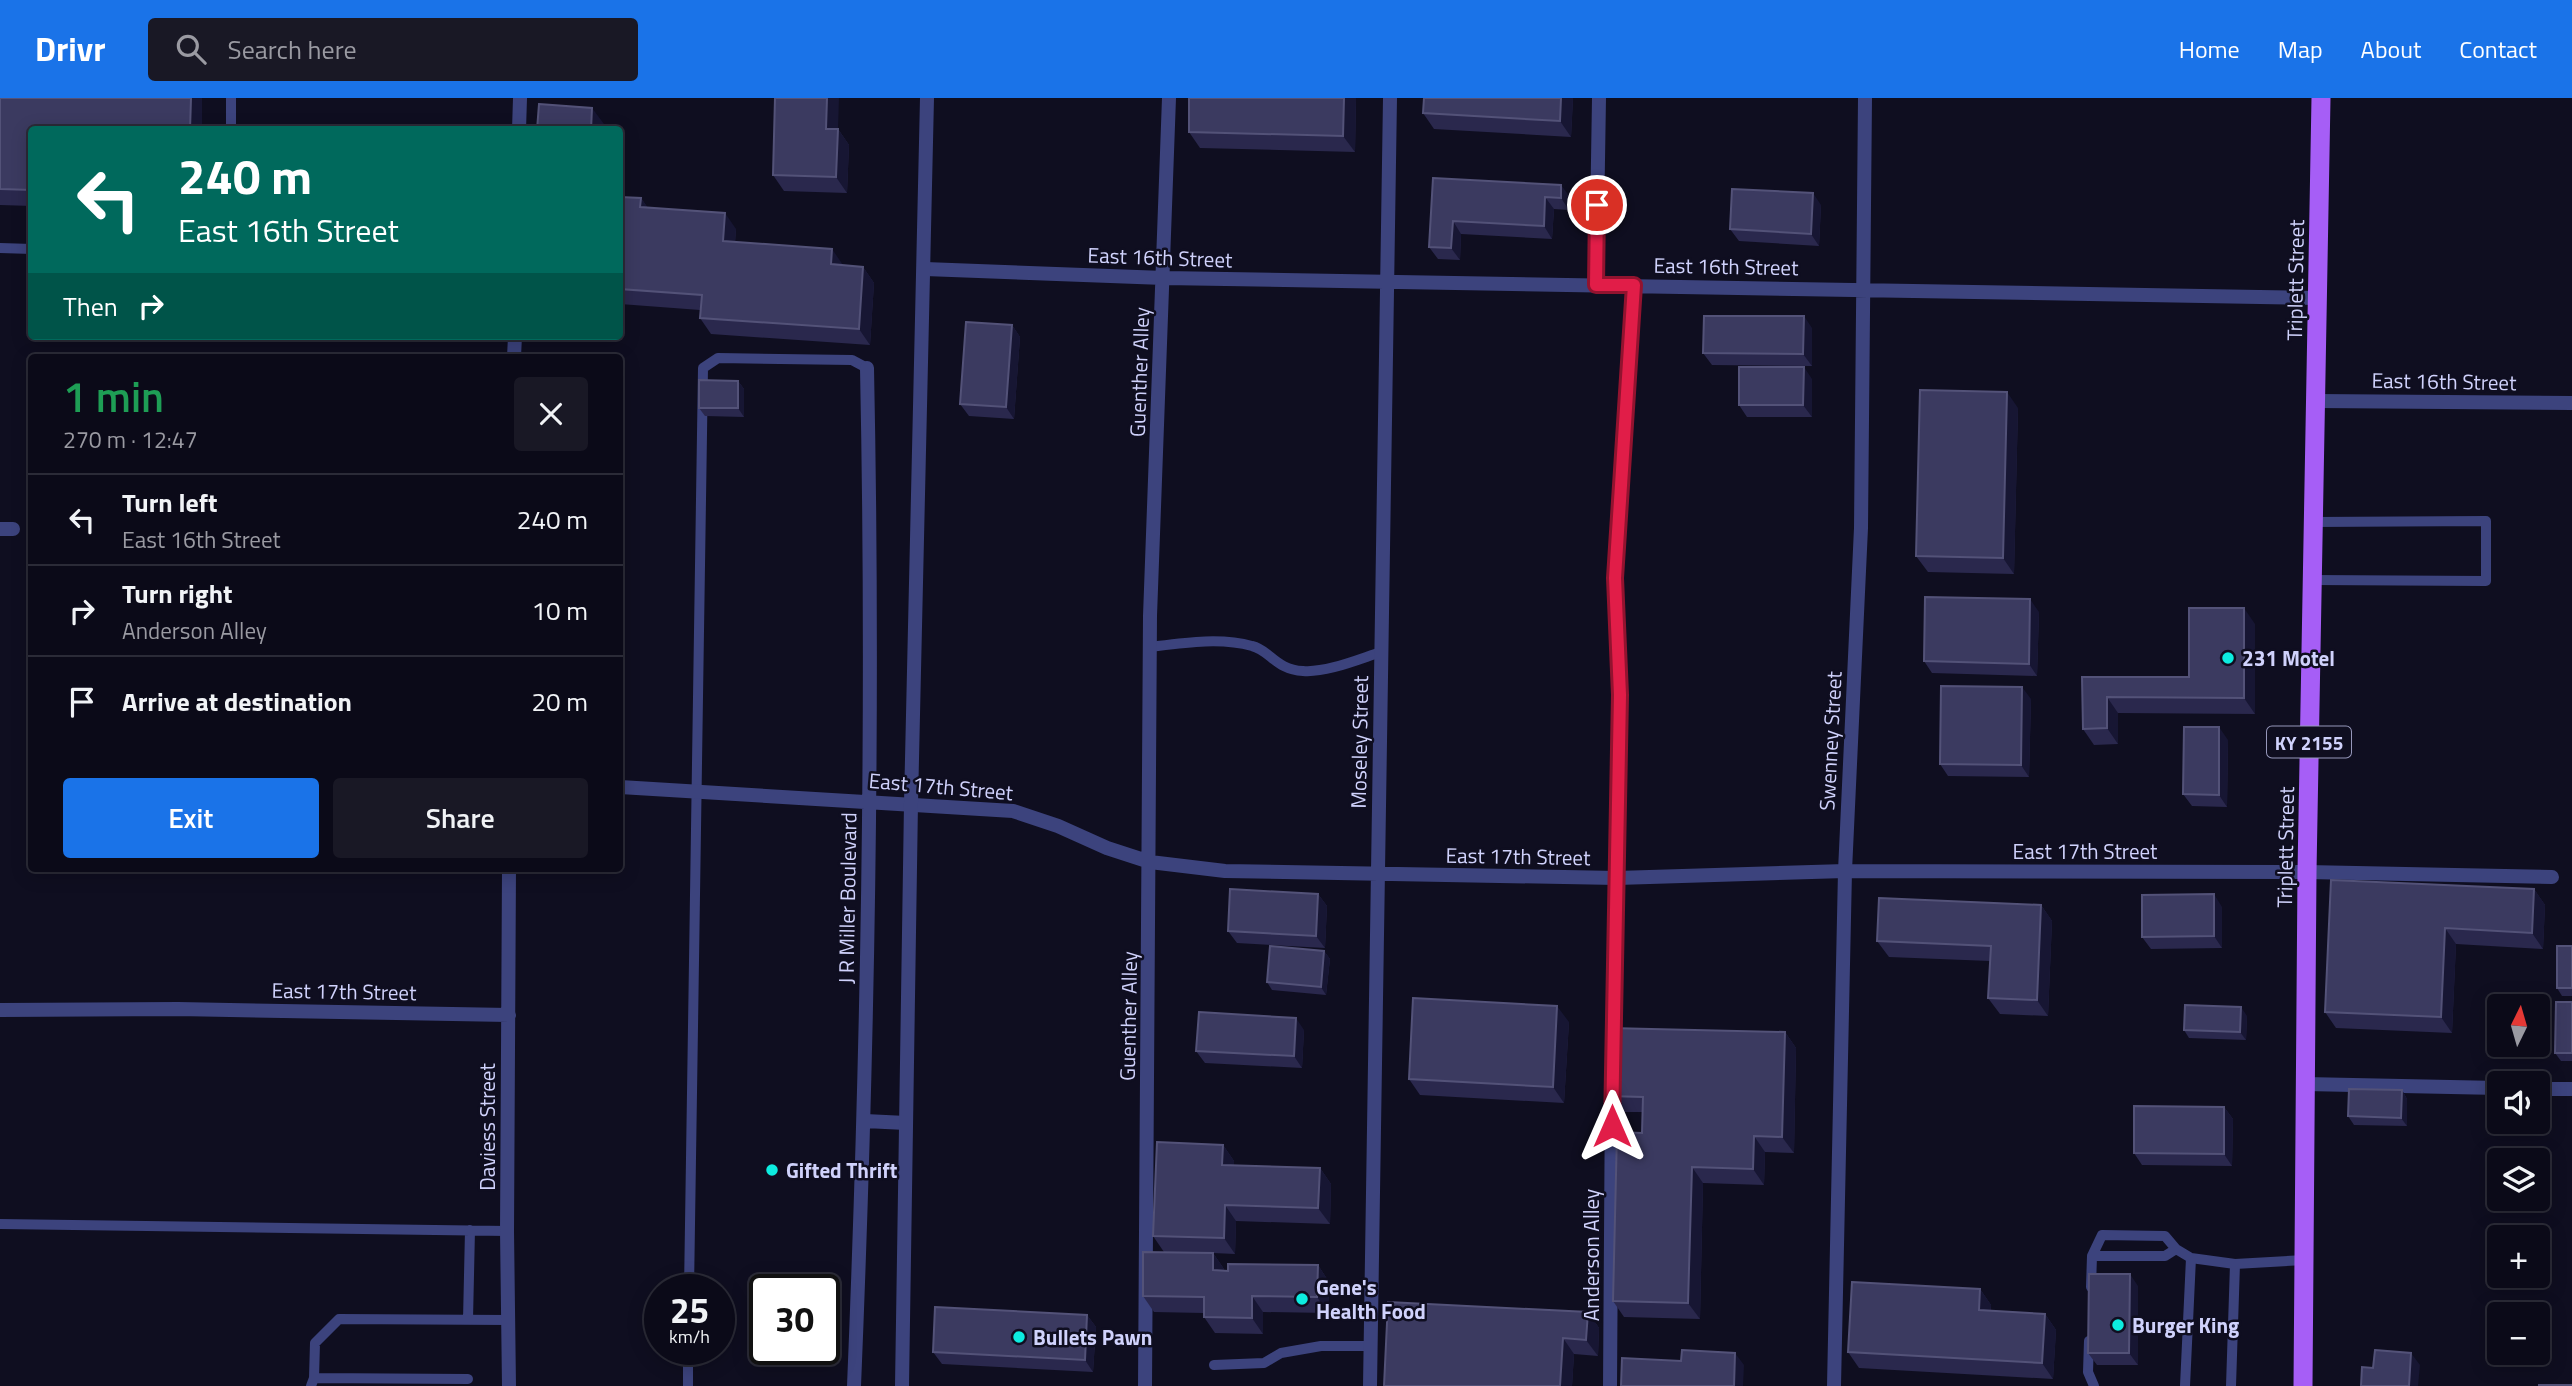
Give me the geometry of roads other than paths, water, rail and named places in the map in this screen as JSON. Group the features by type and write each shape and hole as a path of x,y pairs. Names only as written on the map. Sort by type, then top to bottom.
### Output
{"main road":[{"name":"Triplett Street","path":"2303,1386 2307,872 2321,98"}],"street":[{"path":"519,126 520,98"},
{"path":"902,1386 911,803 927,98"},
{"name":"Guenther Alley","path":"1145,1386 1150,647 1169,98"},
{"name":"Moseley Street","path":"1370,1386 1390,98"},
{"path":"1596,285 1599,98"},
{"name":"Swenney Street","path":"1834,1386 1845,871 1861,528 1865,98"},
{"name":"East 16th Street","path":"925,269 1387,283 2317,298"},
{"name":"Anderson Alley","path":"1610,1386 1612,1065 1620,695 1615,578 1634,285"},
{"name":"J R Miller Boulevard","path":"854,1386 865,1121 869,801 867,369"},
{"name":"East 16th Street","path":"2316,401 2572,403"},
{"name":"East 17th Street","path":"623,787 1013,811 1150,862 1225,871 1617,878 1845,871 2307,872 2552,877"},
{"name":"Daviess Street","path":"509,872 509,1386"},
{"name":"East 17th Street","path":"0,1010 178,1009 509,1015"},
{"path":"2305,1084 2487,1088"},
{"path":"2550,1089 2572,1089"},
{"path":"865,1121 905,1123"}],"lane":[{"path":"231,126 232,98"},
{"path":"0,248 28,249"},
{"path":"689,1274 703,368 718,358 731,358 852,360 867,369"},
{"path":"2313,580 2487,581 2486,521 2314,522"},
{"path":"1150,647 1188,643 1255,646 1280,666 1304,672 1336,666 1381,652"},
{"path":"0,1224 507,1231"},
{"path":"468,1320 470,1230"},
{"path":"2091,1294 2092,1256 2102,1235 2165,1236 2176,1249 2191,1258 2235,1264 2304,1260"},
{"path":"2092,1256 2165,1256 2176,1249"},
{"path":"2185,1386 2191,1258"},
{"path":"2231,1386 2235,1264"},
{"path":"468,1379 313,1382 315,1343 339,1319 508,1320"},
{"path":"2089,1333 2088,1372 2094,1386"},
{"path":"1214,1365 1264,1363 1282,1353 1321,1346 1371,1346"},
{"path":"688,1365 688,1386"}],"place":[{"name":"231 Motel","path":"2228,658"},
{"name":"Gifted Thrift","path":"772,1170"},
{"name":"Gene's Health Food","path":"1302,1299"},
{"name":"Burger King","path":"2118,1325"},
{"name":"Bullets Pawn","path":"1019,1337"}]}
